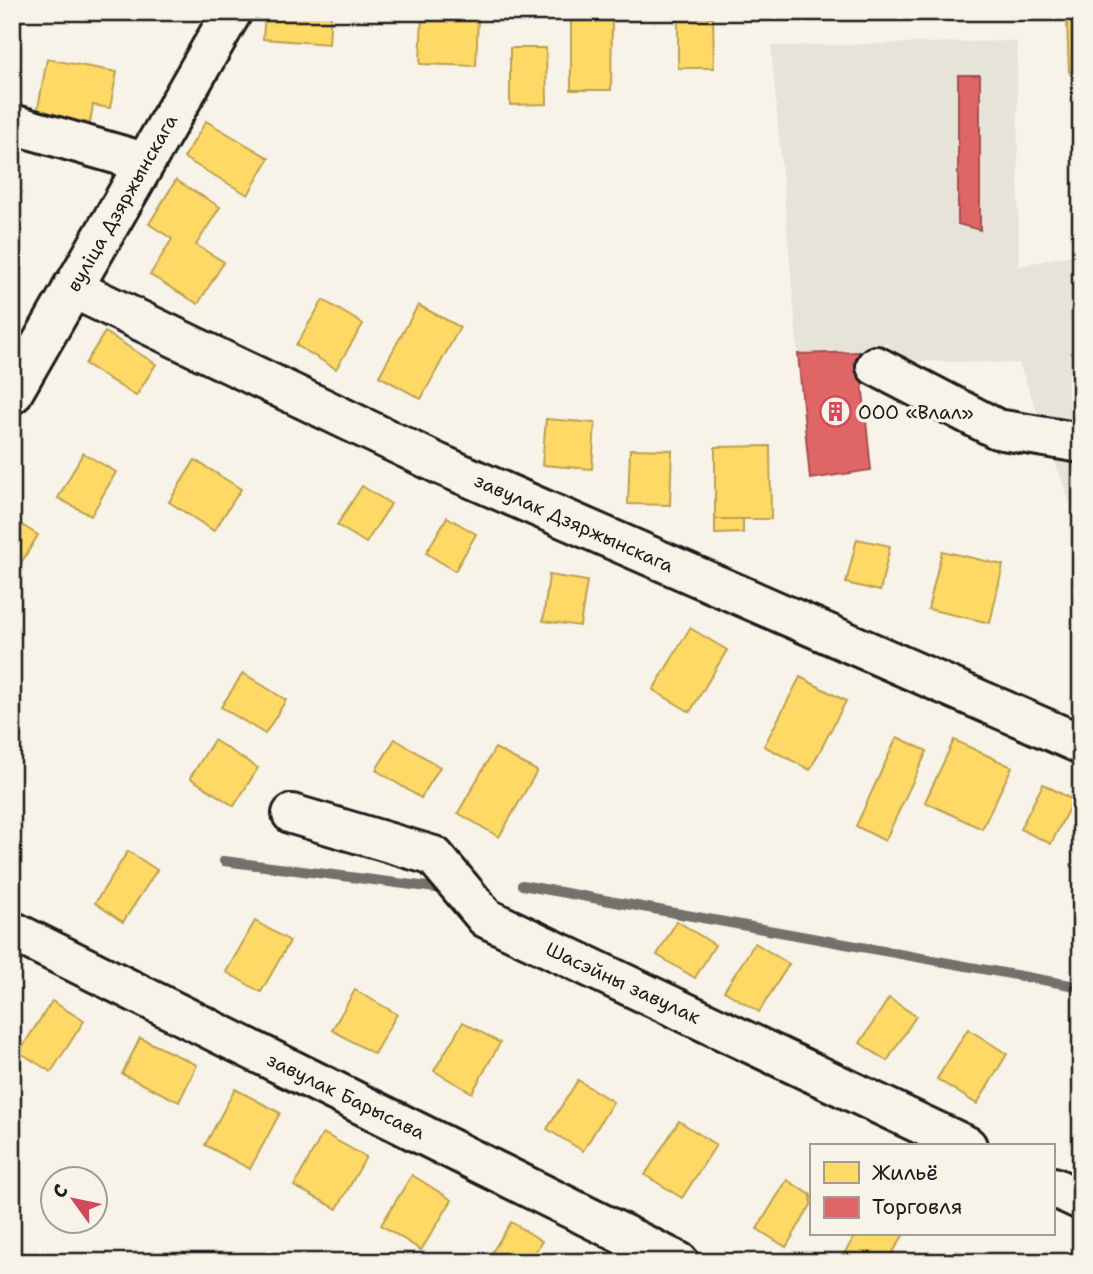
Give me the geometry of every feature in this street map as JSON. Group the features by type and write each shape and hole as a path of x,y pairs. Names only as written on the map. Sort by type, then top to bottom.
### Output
{"street":[{"name":"вуліца Дзяржынскага","path":"12,394 232,12"},
{"path":"12,124 144,162"},
{"name":"завулак Дзяржынскага","path":"72,288 439,464 1081,744"},
{"path":"876,366 997,429 1081,443"},
{"name":"Шасэйны завулак","path":"292,814 434,856 486,918 963,1144"},
{"name":"завулак Барысава","path":"12,931 679,1262"},
{"path":"1054,1187 1081,1200"}],"shaded area":[{"path":"1017,41 1019,266 1081,253 1081,513 1072,508 1019,363 904,361 887,343 859,352 798,354 771,46"}],"building: Жильё":[{"path":"265,12 331,12 329,44 263,39"},
{"path":"422,14 478,17 476,66 420,64"},
{"path":"571,17 612,17 611,90 571,90"},
{"path":"678,17 713,17 714,68 678,68"},
{"path":"1081,21 1081,71 1069,72 1067,22"},
{"path":"510,48 546,48 547,104 510,105"},
{"path":"47,59 117,72 110,108 93,105 90,123 37,114"},
{"path":"206,121 269,158 248,195 184,158"},
{"path":"176,180 220,207 196,245 224,262 198,304 150,275 172,239 149,224"},
{"path":"323,300 363,324 336,369 296,345"},
{"path":"418,305 460,327 421,399 379,376"},
{"path":"105,332 156,364 136,396 85,364"},
{"path":"546,419 595,423 592,469 542,465"},
{"path":"770,446 771,519 715,519 715,447"},
{"path":"630,449 672,450 670,505 628,504"},
{"path":"83,453 116,472 91,516 58,498"},
{"path":"195,460 241,489 214,531 169,502"},
{"path":"362,486 391,504 366,543 337,525"},
{"path":"447,517 476,534 455,571 426,553"},
{"path":"12,519 38,535 12,578"},
{"path":"715,519 743,519 743,533 715,534"},
{"path":"857,539 890,546 880,591 846,583"},
{"path":"942,551 1003,565 990,623 928,609"},
{"path":"549,575 587,581 580,626 543,621"},
{"path":"690,628 727,650 690,712 653,690"},
{"path":"243,673 286,700 265,734 221,707"},
{"path":"800,677 846,701 810,770 764,746"},
{"path":"897,737 927,751 885,841 856,826"},
{"path":"395,739 440,767 421,798 376,770"},
{"path":"214,740 258,768 234,806 190,778"},
{"path":"954,740 1012,767 982,829 925,802"},
{"path":"495,748 537,771 499,837 458,813"},
{"path":"1043,784 1073,800 1051,844 1020,829"},
{"path":"128,851 157,870 123,922 95,903"},
{"path":"255,921 290,941 261,992 226,972"},
{"path":"677,921 715,945 695,978 657,955"},
{"path":"755,943 789,964 759,1012 724,991"},
{"path":"355,990 397,1014 374,1054 332,1030"},
{"path":"889,998 916,1016 887,1061 860,1043"},
{"path":"52,1001 84,1021 51,1072 19,1052"},
{"path":"463,1022 500,1043 472,1093 434,1071"},
{"path":"968,1029 1007,1054 977,1104 937,1079"},
{"path":"140,1038 197,1065 179,1102 122,1074"},
{"path":"578,1080 613,1102 583,1151 547,1129"},
{"path":"235,1089 280,1113 250,1169 205,1145"},
{"path":"679,1121 716,1145 682,1198 645,1175"},
{"path":"323,1133 366,1157 337,1209 294,1186"},
{"path":"412,1175 452,1200 421,1250 381,1225"},
{"path":"787,1180 810,1194 810,1207 786,1247 757,1229"},
{"path":"511,1222 542,1241 529,1262 486,1262"},
{"path":"855,1236 903,1236 887,1262 839,1262"},
{"path":"957,1251 974,1262 951,1262"}],"building: Торговля":[{"path":"958,75 980,75 980,230 958,224"},
{"path":"1081,310 1081,397 1072,311"},
{"name":"ООО «Влал»","path":"859,352 871,470 810,479 798,354"}],"waterway":[{"path":"224,861 436,888"},
{"path":"522,885 1081,987"}],"place":[{"name":"ООО «Влал»","path":"835,412"}]}
